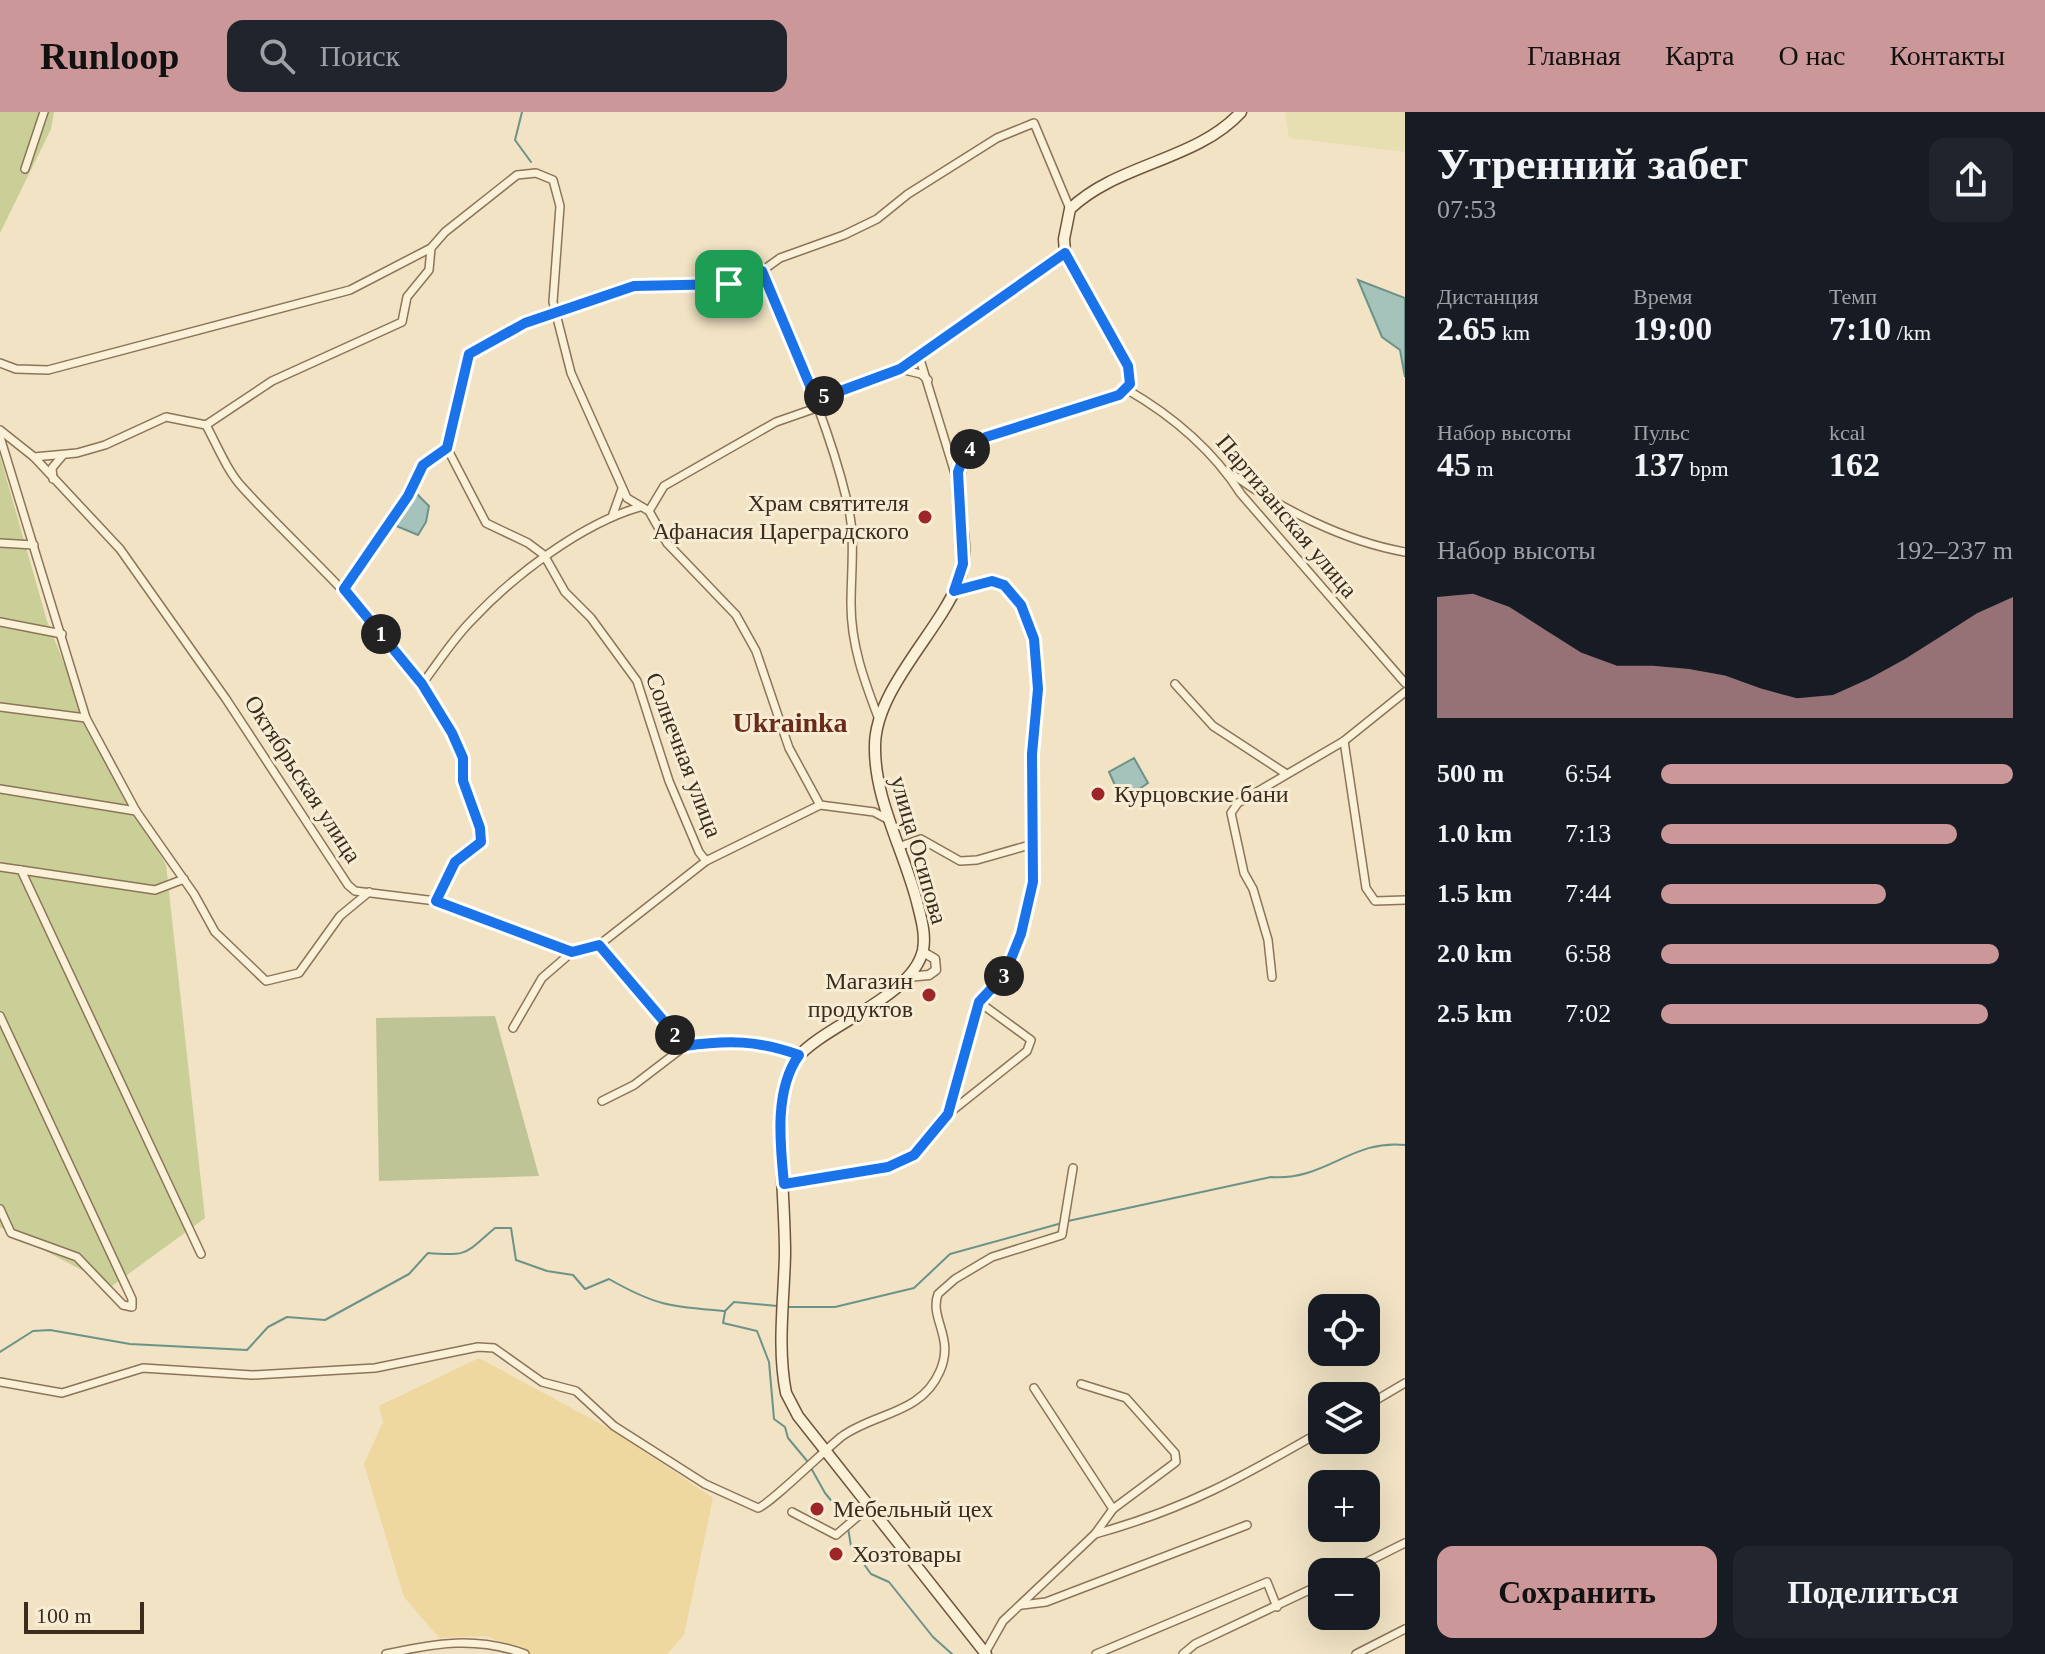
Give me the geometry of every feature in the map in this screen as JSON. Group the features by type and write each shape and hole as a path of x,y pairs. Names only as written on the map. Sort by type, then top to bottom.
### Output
{"main road":[{"path":"1126,389 1131,378 1128,366 1065,253 1064,239 1070,209 1105,186 1215,135 1241,112"},
{"name":"улица Осипова","path":"799,1055 856,1018 907,977 923,952 924,932 877,773 874,744 878,717 954,591 963,564 958,472 965,453 986,437 1119,395 1126,389"},
{"path":"799,1055 787,1080 783,1102 782,1314 786,1393 791,1406 985,1653"}],"street":[{"path":"25,169 44,112"},
{"path":"344,589 408,496 423,465 447,448 469,354 525,323 634,286 729,284 762,271 780,258 844,235 877,219 908,194 1025,124 1034,123 1070,209"},
{"path":"0,363 16,369 48,370 350,290 431,248 445,232 517,175 536,173 553,180 560,206 553,302 571,373 627,498 649,511 667,543 736,615 756,651 789,748 820,805"},
{"path":"34,457 63,455 105,445 166,417 206,425 272,381 402,322 407,297 429,270 431,248"},
{"path":"649,511 664,486 776,422 900,369 1065,253"},
{"path":"762,271 817,403 848,501 853,558 851,606 857,660 878,717"},
{"path":"919,356 930,382 958,486"},
{"path":"900,369 921,374 930,382"},
{"name":"Партизанская улица","path":"1126,389 1167,412 1224,468 1241,494 1405,683"},
{"path":"206,425 241,487 344,589 422,684 463,758 463,781 480,828 481,842 455,862 436,901"},
{"name":"Октябрьская улица","path":"0,430 34,457 120,549 226,699 348,885 369,892 436,901 572,952"},
{"path":"0,437 86,718 136,811 184,879 215,932 266,981 299,973 340,916 369,892"},
{"name":"Солнечная улица","path":"447,448 486,523 528,543 544,555 565,592 591,618 637,681 669,781 699,852 706,861"},
{"path":"53,479 52,468 63,455"},
{"path":"1224,468 1262,496 1321,524 1405,552"},
{"path":"609,519 622,487"},
{"path":"422,684 472,620 544,555 609,519 640,507"},
{"path":"0,543 34,545"},
{"path":"948,1114 979,1002 1005,974 1021,934 1033,882 1032,754 1038,689 1034,639 1021,605 1004,585 992,581 954,591"},
{"path":"0,622 62,634"},
{"path":"1175,684 1213,726 1285,773"},
{"path":"1272,977 1268,940 1253,889 1244,873 1231,813 1238,803 1285,773 1344,741 1405,692"},
{"path":"0,707 86,718"},
{"path":"1344,741 1366,888 1375,901 1405,900"},
{"path":"0,789 136,811"},
{"path":"513,1028 542,978 572,952 599,945 706,861 820,805 874,812 891,821"},
{"path":"901,846 921,839 960,861 977,860 1033,844"},
{"path":"0,867 155,890 184,879"},
{"path":"21,870 201,1254"},
{"path":"599,945 685,1046"},
{"path":"907,977 929,975 936,970 935,959 923,952"},
{"path":"784,1184 888,1167 914,1155 948,1114 1027,1051 1031,1040 979,1002"},
{"path":"0,1016 132,1299 132,1307 123,1305 77,1257 11,1233 0,1209"},
{"path":"602,1101 634,1085 685,1046 733,1039 768,1043 799,1055"},
{"path":"0,1382 62,1393 143,1368 271,1374 375,1368 478,1347 494,1348 542,1382 576,1391 614,1426 705,1484 753,1508 768,1504 792,1478 852,1430 918,1400 932,1386 946,1353 936,1309 938,1294 955,1279 992,1257 1062,1235 1073,1168"},
{"path":"1380,1398 1405,1383"},
{"path":"985,1653 1003,1621 1095,1534 1113,1509 1176,1462 1175,1453 1126,1398 1081,1384"},
{"path":"1034,1388 1113,1509"},
{"path":"1095,1534 1172,1511 1209,1495 1308,1439"},
{"path":"792,1512 836,1535 870,1506"},
{"path":"1020,1606 1046,1602 1247,1525"},
{"path":"1375,1558 1405,1543"},
{"path":"1096,1654 1267,1582 1277,1607"},
{"path":"1183,1654 1195,1644 1308,1591"},
{"path":"1356,1654 1405,1629"},
{"path":"386,1654 492,1642 525,1654"}],"shaded area":[{"path":"1285,112 1405,112 1405,152 1289,138"}],"green space":[{"path":"0,112 54,112 51,129 0,233"},
{"path":"0,456 47,621 86,718 166,865 205,1218 112,1286 0,1227"},
{"path":"495,1016 539,1176 379,1181 376,1018"}],"sand":[{"path":"479,1358 612,1430 713,1498 684,1635 667,1654 529,1654 486,1636 439,1638 404,1597 364,1464 383,1422 379,1406"}],"water":[{"path":"1358,280 1405,298 1405,377 1400,350 1382,337"},
{"path":"416,493 429,506 426,522 418,535 394,525"},
{"path":"1134,758 1148,783 1122,801 1109,772"}],"waterway":[{"path":"522,112 515,140 531,162"},
{"path":"1068,1221 1271,1177 1308,1173 1369,1148 1405,1145"},
{"path":"789,1307 835,1307 914,1288 950,1254 1062,1223"},
{"path":"0,1352 33,1331 50,1330 130,1344 247,1350 268,1327 287,1317 325,1320 409,1274 428,1253 466,1251 495,1228 511,1228 516,1260 547,1271 573,1275 585,1289 609,1279 652,1300 677,1306 725,1311 734,1302 777,1306"},
{"path":"725,1312 723,1323 757,1331 769,1362 774,1419 785,1427 788,1438 808,1462"},
{"path":"811,1468 825,1493 848,1521"},
{"path":"848,1528 851,1546 871,1574 889,1582 933,1637 952,1654"}],"place":[{"name":"Храм святителя Афанасия Цареградского","path":"925,517"},
{"name":"Курцовские бани","path":"1098,794"},
{"name":"Магазин продуктов","path":"929,995"},
{"name":"Мебельный цех","path":"817,1509"},
{"name":"Хозтовары","path":"836,1554"}],"district":[{"name":"Ukrainka","path":"790,722"}],"route":[{"path":"1065,253 1123,356 1131,378 1130,384 1119,395 986,437 965,453 961,460 958,486 963,564 954,591 992,581 1004,585 1021,605 1034,639 1038,689 1032,754 1033,882 1021,934 1005,974 979,1002 948,1114 914,1155 888,1167 784,1184 783,1102 792,1065 799,1055 768,1043 733,1039 685,1046 599,945 581,947 572,952 436,901 445,876 455,862 481,842 480,828 463,781 463,758 452,733 422,684 344,589 408,496 423,465 447,448 469,354 525,323 634,286 729,284 762,271 816,400 900,369 1065,253"}]}
